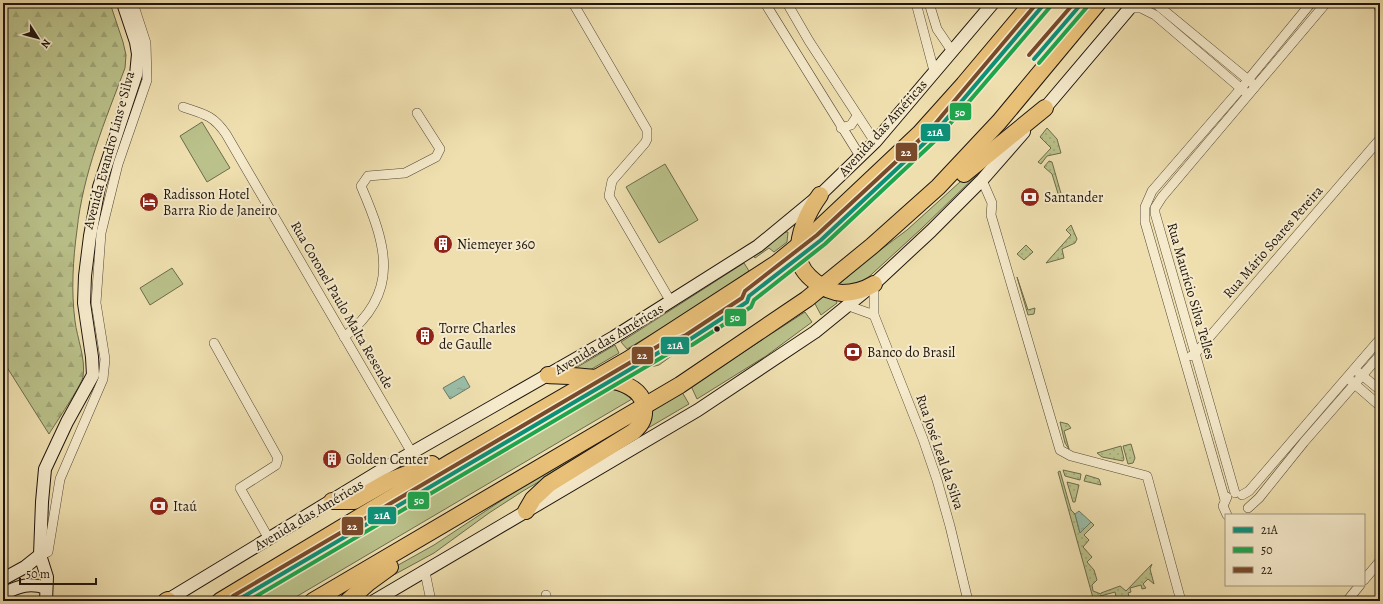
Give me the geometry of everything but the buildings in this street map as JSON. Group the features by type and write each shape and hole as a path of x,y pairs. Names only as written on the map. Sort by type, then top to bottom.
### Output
{"highway":[{"name":"Avenida das Américas","path":"220,601 451,462 596,378 711,307 776,263 800,244 920,133 964,84 1032,3"},
{"path":"313,601 680,385 802,303 872,246 938,187 967,158 1098,3"},
{"path":"872,246 899,232 913,221 987,154 1045,108"},
{"path":"820,195 804,220 799,257 805,272 823,287 841,293 862,291 874,284"},
{"path":"526,512 533,499 549,484 639,427 645,416 641,396 635,389 627,385 596,378 548,375"},
{"path":"332,501 354,500 389,481 418,471 435,462 451,462"},
{"path":"348,601 381,573 438,538 450,521"}],"main road":[{"name":"Avenida Evandro Lins e Silva","path":"46,601 47,577 40,555 45,469 67,422 93,375 92,357 84,303 85,276 90,236 99,187 136,75 138,54 136,42 123,3"},
{"name":"Avenida das Américas","path":"167,601 412,453 671,302 758,246 820,195 875,142 993,3"},
{"path":"374,601 717,398 814,332 849,306 931,231 982,180 1132,5"},
{"path":"3,579 33,562 40,555"},
{"path":"3,594 17,587 30,584 46,588"}],"street":[{"name":"Avenida Evandro Lins e Silva","path":"40,555 48,552 60,479 103,379 105,359 96,303 101,233 118,164 147,80 146,44 133,3"},
{"path":"573,3 647,130 647,139 645,143 612,181 610,196 671,302"},
{"path":"765,3 841,128 860,156"},
{"path":"787,3 875,142"},
{"path":"916,3 934,71"},
{"path":"929,3 937,29 952,51"},
{"path":"1155,3 1256,86"},
{"name":"Rua Maurício Silva Telles","path":"1227,514 1145,222 1145,207 1152,191 1240,88 1244,86 1248,79 1312,3"},
{"name":"Rua Maurício Silva Telles","path":"1246,511 1248,503 1238,494 1194,355 1155,213 1156,208 1200,152 1326,3"},
{"path":"1378,3 1380,10"},
{"path":"1132,5 1155,15 1249,95"},
{"path":"1295,23 1303,30"},
{"path":"785,35 801,27"},
{"name":"Rua Coronel Paulo Malta Resende","path":"183,107 206,114 218,122 412,453"},
{"path":"344,337 359,325 372,307 383,277 384,257 380,235 360,186 368,176 405,173 436,157 439,153 440,149 417,113"},
{"path":"841,128 851,125 858,116"},
{"name":"Rua Mário Soares Pereira","path":"1194,355 1380,139"},
{"path":"1192,145 1200,152"},
{"path":"982,180 992,203 991,215 1060,450 1070,456 1147,476 1181,601"},
{"path":"1145,207 1156,208"},
{"name":"Rua José Leal da Silva","path":"874,284 874,315 923,438 937,480 968,601"},
{"path":"849,306 874,315"},
{"path":"1246,511 1260,498 1300,439 1347,378 1380,339"},
{"path":"214,343 278,458 276,465 240,488 269,539"},
{"path":"1224,503 1238,494 1248,491 1354,384 1380,354"},
{"path":"1184,358 1194,355"},
{"path":"1355,369 1380,390"},
{"path":"1347,378 1380,406"},
{"path":"1365,579 1380,561"},
{"path":"425,572 431,601"},
{"path":"1347,601 1359,586"},
{"path":"1377,601 1380,598"}],"green space":[{"path":"3,3 110,3 126,55 125,68 96,148 84,188 77,230 73,298 76,328 84,370 83,377 49,434 3,361"},
{"path":"202,122 230,168 207,182 180,136"},
{"path":"1047,128 1057,139 1061,153 1047,156 1041,164 1038,162 1051,148 1040,137"},
{"path":"1049,161 1052,162 1062,197 1060,200 1052,174 1044,167"},
{"path":"982,162 985,167 861,284 838,285 871,257 907,230"},
{"path":"665,164 698,220 659,243 626,187"},
{"path":"1071,225 1077,239 1075,243 1062,249 1064,258 1046,263 1071,235 1066,230"},
{"path":"782,232 788,232 787,242 774,252 769,248 755,258 753,255"},
{"path":"1026,245 1033,252 1024,260 1017,254"},
{"path":"744,263 749,271 700,305 627,349 621,342"},
{"path":"172,268 183,284 150,305 140,288"},
{"path":"1017,277 1028,310 1035,308 1034,314 1028,315"},
{"path":"821,297 835,298 837,303 821,315 814,302"},
{"path":"805,312 812,322 766,356 697,399 691,386"},
{"path":"615,345 619,353 590,370 574,369"},
{"path":"677,352 659,365 646,368 645,365"},
{"path":"606,388 620,391 632,399 289,601 244,601"},
{"path":"682,392 689,404 643,431 651,410"},
{"path":"632,421 626,431 523,491 489,513 434,553 366,590 384,573 434,545 522,487"},
{"path":"1060,422 1068,424 1071,428 1064,431 1069,449 1065,443"},
{"path":"1131,444 1135,458 1133,463 1128,464 1123,446"},
{"path":"1121,446 1124,459 1123,461 1102,457 1097,453"},
{"path":"1063,470 1081,474 1080,480 1065,476"},
{"path":"1060,471 1071,510 1075,514 1080,533 1091,522 1094,525 1084,535 1089,540 1083,547 1092,557 1087,562 1094,570 1097,580 1092,585 1093,591 1101,594 1120,586 1126,591 1152,564 1150,569 1154,584 1148,579 1143,584 1146,588 1142,589 1141,585 1130,588 1131,592 1128,593 1129,596 1123,598 1124,601 1117,601 1115,592 1093,598 1058,472"},
{"path":"1086,475 1099,479 1101,485 1084,481"},
{"path":"1067,482 1079,485 1075,502 1073,502"}],"water":[{"path":"464,376 470,387 450,399 443,388"},
{"path":"1079,511 1091,522 1080,533 1075,514"}],"transit line":[{"name":"22","path":"233,596 660,345 686,335 742,298 745,291 817,235 929,131 1037,3"},
{"name":"21A","path":"236,601 663,350 689,340 747,302 749,296 821,240 933,135 1045,3"},
{"name":"22","path":"1029,55 1074,3"},
{"name":"21A","path":"1034,59 1082,3"},
{"name":"50","path":"248,601 666,355 692,345 751,307 754,300 825,244 937,139 1050,7"},
{"name":"50","path":"1039,63 1087,7"}],"place":[{"name":"Santander","path":"1030,197"},
{"name":"Radisson Hotel Barra Rio de Janeiro","path":"149,202"},
{"name":"Niemeyer 360","path":"443,244"},
{"name":"Torre Charles de Gaulle","path":"425,336"},
{"name":"Banco do Brasil","path":"853,352"},
{"name":"Golden Center","path":"332,459"},
{"name":"Itaú","path":"159,506"}]}
